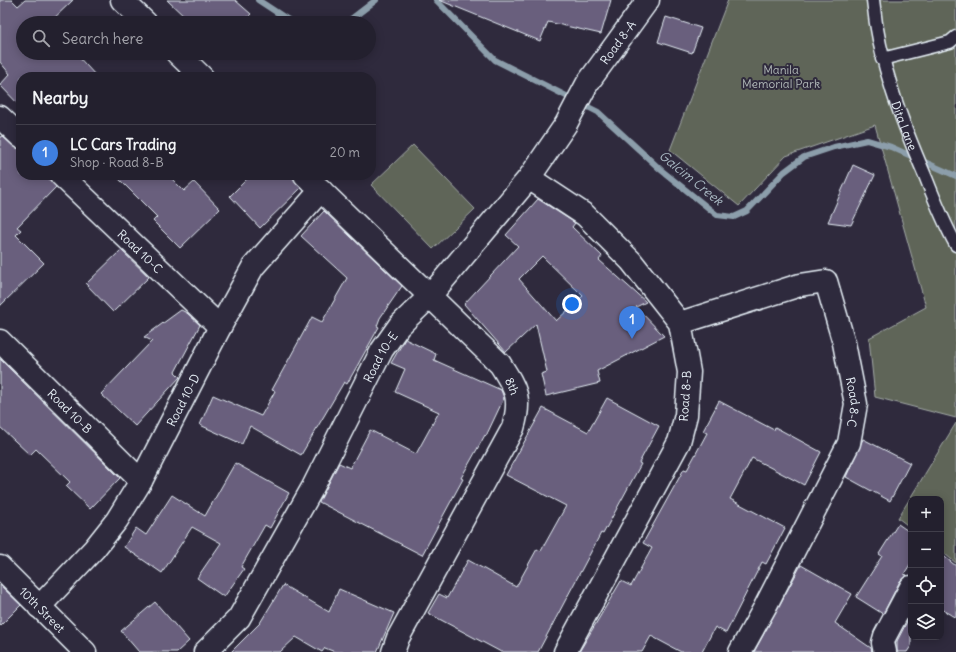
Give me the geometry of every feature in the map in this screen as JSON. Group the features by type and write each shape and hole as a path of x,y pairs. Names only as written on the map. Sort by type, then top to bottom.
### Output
{"street":[{"path":"122,0 139,16"},
{"name":"Road 8-A","path":"587,84 648,0"},
{"path":"184,60 197,72"},
{"name":"Road 10-E","path":"205,652 239,618 312,489 382,350 399,326 430,296 529,178 566,124 587,84"},
{"path":"0,117 16,132"},
{"name":"Road 8-B","path":"529,178 585,215 631,261 680,323 689,372 686,415 679,442 565,652"},
{"name":"Road 10-C","path":"65,180 220,327"},
{"name":"8th","path":"310,180 500,364 514,386 518,409 513,428 398,638 393,652"},
{"name":"Road 10-D","path":"39,607 94,549 117,520 140,481 253,267 321,190"},
{"name":"Road 8-C","path":"680,323 800,285 826,281 844,343 856,404 849,443 765,607 740,652"},
{"name":"Road 10-B","path":"0,341 140,481"},
{"name":"10th Street","path":"0,567 85,652"},
{"path":"885,652 883,643 887,630 908,593"}],"lane":[{"name":"Dita Lane","path":"873,0 876,32 882,59 908,137 956,245"},
{"path":"882,59 950,42 956,37"}],"green space":[{"name":"Manila Memorial Park","path":"728,0 956,0 956,418 875,397 869,338 926,307 875,125 786,156 739,206 670,150"},
{"path":"413,145 475,209 433,249 371,185"},
{"path":"956,423 956,563 944,553 944,496 911,496"},
{"path":"908,502 908,526 898,518"}],"building":[{"path":"0,0 12,0 18,6 25,0 73,0 56,16 16,16 16,60 81,60 92,72 16,72 16,102 0,85 10,74 0,62"},
{"path":"167,0 235,0 251,14 249,16 184,16"},
{"path":"439,0 611,0 601,34 548,22 540,41"},
{"path":"666,17 701,28 692,53 658,42"},
{"path":"2,136 16,147 16,180 50,180 56,187 17,227 21,230 16,235 44,263 0,306 0,137"},
{"path":"853,165 875,175 851,225 828,222"},
{"path":"120,180 173,180 184,191 194,182 220,209 180,248 153,221 157,217"},
{"path":"246,180 295,180 301,188 260,228 230,196"},
{"path":"538,199 575,223 572,227 602,256 599,260 646,302 636,307 664,336 597,371 600,383 546,396 541,374 547,372 536,324 506,352 464,304 518,246 506,235","holes":["542,256 583,296 556,321 519,279"]},
{"path":"324,211 402,286 380,318 377,326 379,327 347,384 344,382 301,455 250,426 242,444 200,425 213,395 261,416 275,391 272,390 312,317 322,322 347,278 301,236"},
{"path":"121,250 149,277 113,312 86,284"},
{"path":"181,310 187,313 200,325 175,372 180,377 135,426 101,394 152,341 144,337"},
{"path":"405,339 436,354 434,360 501,390 504,398 486,436 485,435 461,478 463,479 422,555 319,502 339,463 350,468 370,430 416,454 439,412 395,392 405,369 391,363"},
{"path":"0,359 120,478 90,509 66,486 70,482 36,449 30,455 0,427"},
{"path":"607,398 659,426 639,463 641,464 603,534 601,533 538,652 501,652 428,613 439,594 447,598 468,560 516,587 537,549 541,551 566,506 506,475 543,408 588,432"},
{"path":"719,401 774,430 775,427 821,452 804,485 752,458 730,499 785,528 766,564 762,562 726,633 715,627 702,652 681,652 651,636 642,652 579,652 621,581 631,586 652,548 643,543 684,469 687,470 707,433 703,431"},
{"path":"863,439 910,463 890,501 846,477"},
{"path":"235,463 289,493 270,528 265,525 241,567 244,569 224,597 197,578 221,543 192,527 162,573 124,547 136,528 146,535 172,495 205,516"},
{"path":"898,524 908,531 908,568 904,574 907,575 900,581 883,614 856,597 882,556 879,554"},
{"path":"944,556 956,566 956,618 944,611"},
{"path":"801,565 852,594 835,623 871,648 872,652 754,652"},
{"path":"0,585 21,605 0,626"},
{"path":"283,585 329,612 339,589 394,613 377,652 335,652 325,648 322,652 296,637 280,652 231,652 260,623"},
{"path":"155,602 189,641 177,652 139,652 121,631"},
{"path":"908,620 908,640 911,640 911,646 907,652 897,652 897,641"}],"waterway":[{"name":"Galcim Creek","path":"258,0 282,16"},
{"name":"Galcim Creek","path":"355,16 376,0"},
{"name":"Galcim Creek","path":"436,0 495,60 598,112 661,170 717,215 734,217 747,211 784,172 804,157 834,147 867,140 891,147 956,176"}],"place":[{"name":"LC Cars Trading","path":"632,339"}]}
